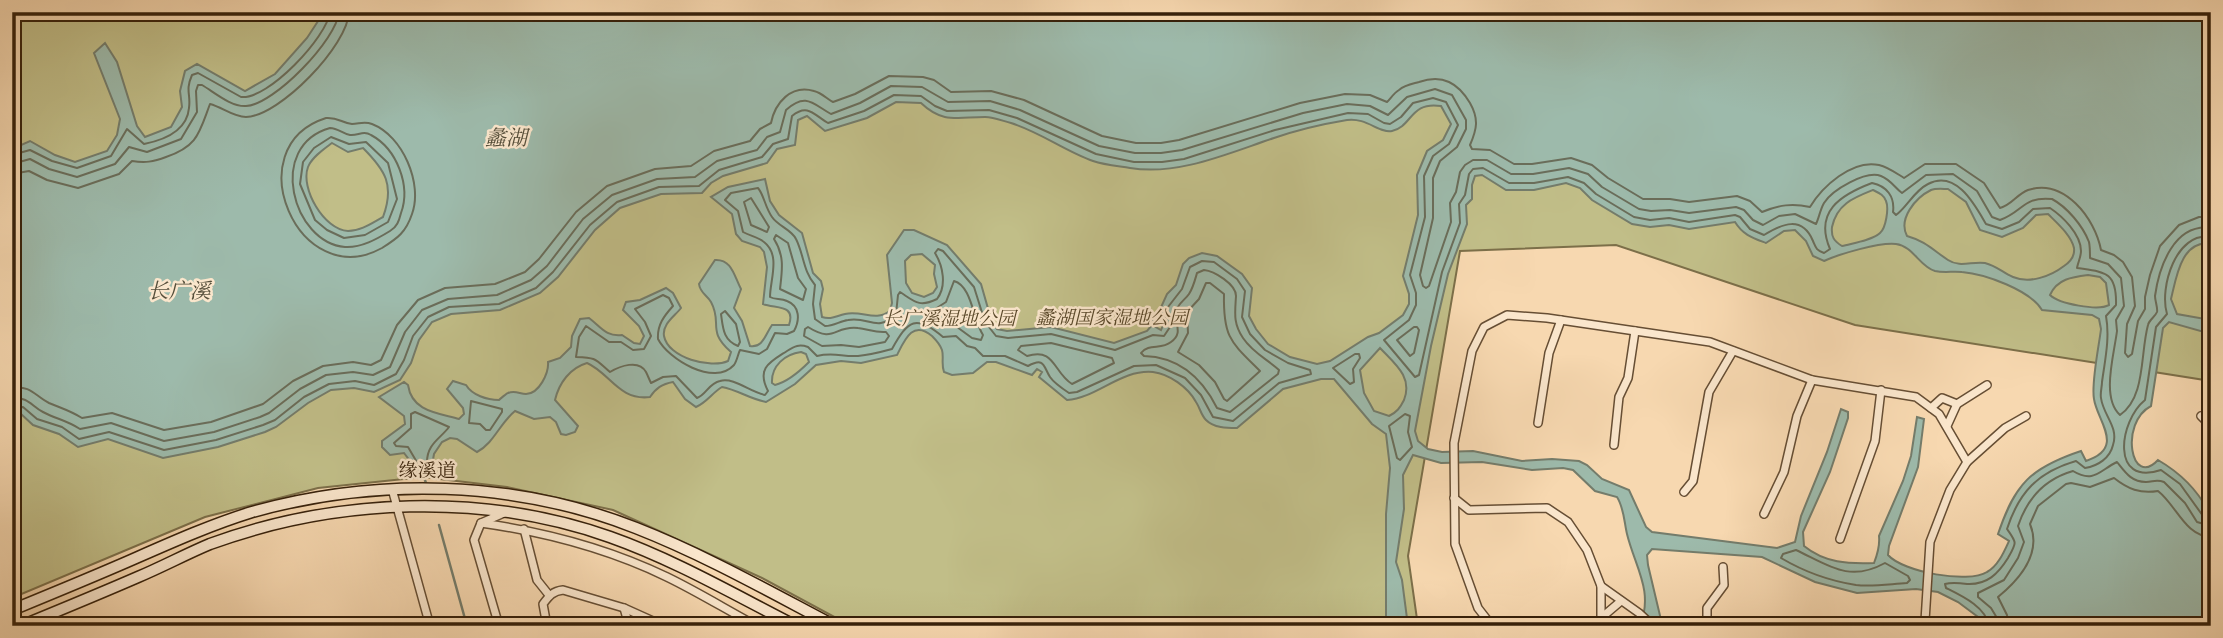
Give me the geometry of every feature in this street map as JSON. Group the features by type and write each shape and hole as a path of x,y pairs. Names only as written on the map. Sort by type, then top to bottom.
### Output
{"main road":[{"name":"缘溪道","path":"12,610 199,531 253,512 354,492 392,489 487,491 537,498 582,509 636,527 687,550 835,626"},
{"name":"缘溪道","path":"20,626 208,545 243,533 328,513 396,508 508,511 609,536 660,557 796,626"}],"street":[{"path":"1492,626 1478,608 1455,544 1454,451 1472,351 1484,327 1507,315 1561,320 1710,342 1812,380 1916,397 1939,414 1967,462"},
{"path":"1538,423 1549,353 1561,320"},
{"path":"1614,445 1619,397 1629,378 1635,331"},
{"path":"1684,492 1693,481 1709,392 1733,351"},
{"path":"1764,514 1784,472 1797,416 1812,380"},
{"path":"1947,426 1957,404 1987,385"},
{"path":"1840,539 1875,441 1881,390"},
{"path":"1931,408 1942,398 1957,404"},
{"path":"1928,626 1925,621 1930,542 1950,490 1967,462 2005,428 2026,416"},
{"path":"2201,416 2211,426"},
{"path":"392,489 430,626"},
{"path":"1454,498 1469,510"},
{"path":"1454,522 1469,510 1547,508 1568,522 1587,550 1601,586 1601,622"},
{"path":"499,626 474,540 481,523 508,511"},
{"path":"481,523 524,529 593,548 665,576 757,626"},
{"path":"524,529 537,579 549,595"},
{"path":"1707,626 1707,608 1724,585 1723,567"},
{"path":"1601,586 1653,626"},
{"path":"547,626 543,604 556,590 624,608 664,626"},
{"path":"1601,622 1621,600"},
{"path":"624,608 629,626"}],"green space":[{"name":"长广溪湿地公园","path":"12,12 2211,12 2211,381 1855,325 1616,245 1460,251 1408,556 1418,626 851,626 762,578 613,510 507,487 423,477 318,488 205,517 12,598"}],"water":[{"path":"324,12 2211,12 2211,244 2201,244 2186,254 2178,271 2171,299 2177,314 2211,320 2211,334 2169,322 2163,328 2151,406 2141,414 2135,426 2132,450 2135,460 2141,466 2149,467 2158,460 2175,471 2196,492 2207,508 2211,517 2211,612 2201,618 2199,626 1983,626 1978,617 1958,602 1938,592 1916,589 1857,593 1815,582 1762,557 1652,549 1647,555 1648,565 1662,624 1640,626 1644,613 1644,590 1617,497 1595,491 1573,470 1532,470 1482,462 1441,463 1413,455 1403,475 1404,509 1396,562 1402,580 1408,626 1386,626 1386,514 1390,468 1386,434 1372,424 1334,379 1321,379 1283,389 1237,428 1225,428 1206,420 1193,396 1183,386 1172,378 1153,372 1130,375 1089,394 1067,400 1039,377 1042,372 1037,369 1032,375 996,362 987,362 973,373 952,375 944,372 943,353 939,344 932,336 920,330 910,334 897,355 861,363 841,361 816,365 795,384 766,402 722,387 696,407 685,399 673,382 660,387 650,397 639,397 623,391 587,363 575,368 566,377 555,400 578,426 575,432 561,434 556,422 550,417 534,419 515,411 477,452 457,439 450,438 442,442 434,454 431,471 412,472 410,461 404,453 390,455 382,447 382,441 405,424 404,416 379,397 404,382 420,406 459,419 464,414 463,408 447,389 453,381 490,399 499,400 511,392 531,393 542,382 548,362 560,358 571,347 572,336 580,319 589,318 608,333 622,335 640,344 644,336 639,326 623,310 626,302 640,300 666,288 673,293 681,308 665,328 667,344 691,360 711,364 728,361 731,352 719,338 714,310 699,284 715,260 729,265 741,289 734,308 742,321 750,346 761,343 772,325 789,325 790,314 787,310 763,304 767,267 764,252 760,247 742,241 736,234 732,214 711,197 728,187 765,179 770,201 779,215 802,233 813,273 821,281 823,289 820,304 822,317 831,318 851,313 879,316 890,311 892,303 887,255 904,230 914,230 947,245 981,284 991,319 997,329 1007,331 1051,327 1114,343 1147,331 1152,325 1161,330 1163,325 1151,321 1158,314 1167,294 1176,285 1183,264 1189,258 1202,253 1217,256 1242,274 1252,288 1249,316 1268,344 1290,357 1317,364 1330,361 1379,333 1403,315 1409,304 1403,276 1418,215 1417,175 1427,151 1443,140 1451,124 1441,106 1431,105 1417,111 1399,129 1392,131 1360,121 1347,120 1292,132 1203,162 1148,170 1098,162 1032,131 988,117 944,117 921,103 896,102 867,118 825,131 807,116 798,120 795,145 777,149 767,163 723,176 711,183 702,193 661,194 620,208 595,230 558,277 540,293 500,310 451,314 432,322 419,340 411,363 400,380 374,392 354,388 331,390 265,432 218,447 163,458 108,439 78,447 59,434 33,425 20,413 12,415 12,149 30,141 55,155 75,162 107,151 117,135 120,119 94,53 105,43 117,62 137,126 145,137 171,127 182,107 180,91 185,71 197,64 245,91 275,74 307,38","holes":["332,143 348,152 363,148 386,179 388,196 383,217 353,231 339,229 330,224 316,206 308,186 308,167 315,157","1482,175 1506,190 1534,190 1566,183 1580,188 1592,200 1632,224 1650,227 1669,225 1689,229 1735,222 1745,233 1766,243 1784,231 1795,230 1806,241 1813,256 1824,261 1860,249 1896,244 1907,248 1935,271 1972,273 2006,284 2028,296 2042,310 2092,315 2099,319 2101,329 2093,392 2106,433 2105,449 2098,456 2086,461 2081,451 2063,457 2027,480 2011,502 1998,534 2009,541 2000,558 1987,572 1966,577 1921,571 1907,567 1888,555 1918,467 1924,419 1917,417 1911,456 1879,536 1874,563 1837,561 1820,556 1804,546 1803,532 1830,472 1848,418 1848,412 1841,409 1801,516 1795,542 1777,548 1652,532 1646,527 1629,490 1602,479 1579,461 1522,461 1473,451 1442,452 1428,449 1418,441 1415,431 1448,274 1467,224 1466,205 1472,199 1475,176","1948,189 1966,202 1980,230 2002,237 2023,228 2036,215 2048,214 2070,238 2074,254 2053,273 2026,280 2013,277 1985,263 1962,264 1948,260 1924,243 1907,236 1905,229 1906,216 1914,204 1931,190","1873,190 1884,197 1887,208 1884,227 1872,238 1842,246 1833,236 1834,219 1842,207","922,254 935,265 937,287 933,293 924,297 912,293 906,283 905,261 911,255","2076,277 2100,277 2106,283 2109,305 2079,306 2050,295 2061,282","1380,348 1401,371 1406,384 1404,400 1398,410 1389,416 1374,411 1364,393 1360,370","801,352 806,354 809,362 789,379 775,385 772,383 774,371 780,362"]}],"waterway":[{"path":"422,472 426,483"},
{"path":"439,525 467,626"}],"water label":[{"name":"蠡湖","path":"506,139"},
{"name":"长广溪","path":"179,292"}],"park label":[{"name":"蠡湖国家湿地公园","path":"1112,319"}]}
